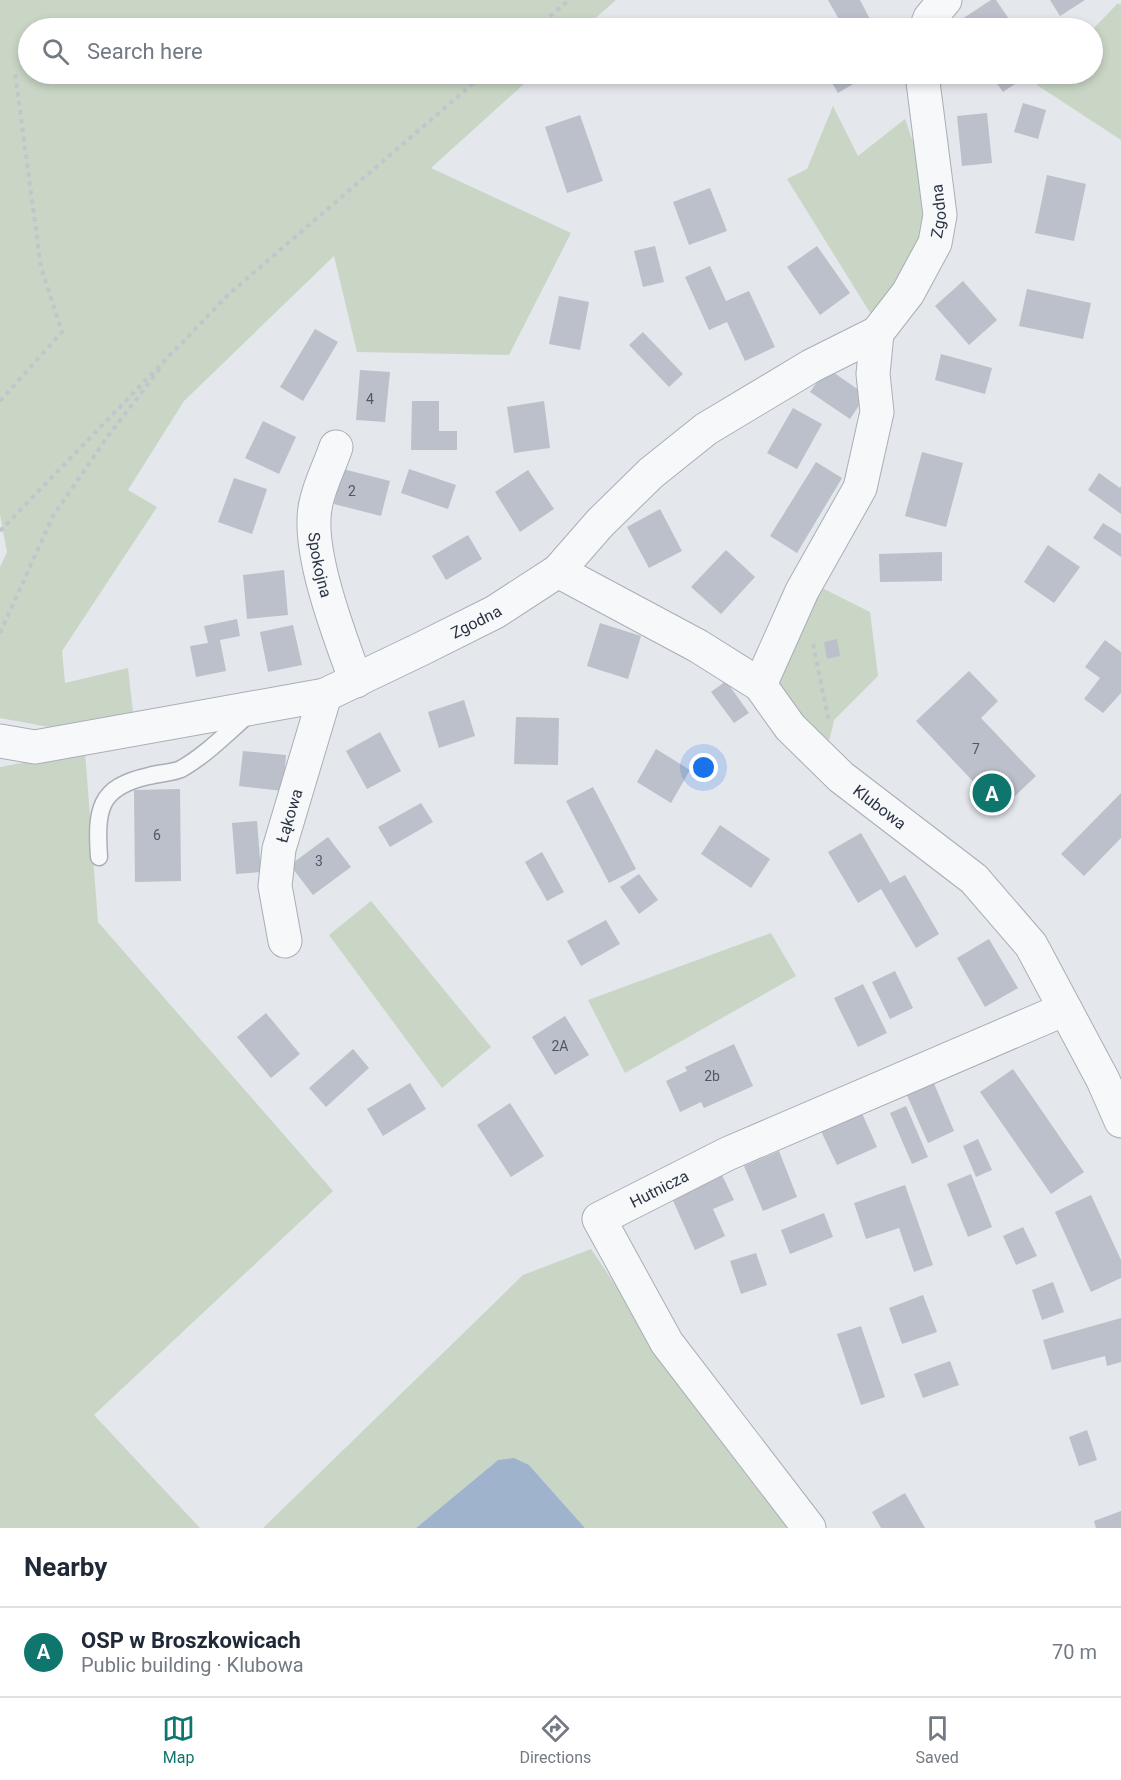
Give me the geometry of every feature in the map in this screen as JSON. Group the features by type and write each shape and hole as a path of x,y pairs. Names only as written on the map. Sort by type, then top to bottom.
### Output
{"street":[{"path":"930,18 945,0"},
{"name":"Zgodna","path":"0,741 35,747 325,695 495,612 558,571 600,523 651,473 706,429 811,366 877,333 908,293 936,243 940,215 923,84"},
{"path":"760,685 802,591 860,488 877,412 873,374 877,333"},
{"name":"Spokojna","path":"336,447 315,505 315,542 334,621 356,681"},
{"name":"Klubowa","path":"558,571 698,646 760,685 790,727 842,777 974,879 1031,945 1121,1121"},
{"name":"Łąkowa","path":"285,941 275,886 279,849 325,695"},
{"name":"Hutnicza","path":"809,1528 667,1343 599,1219 727,1154 1065,1009"}],"lane":[{"path":"99,857 97,822 101,805 109,794 120,784 133,779 178,770 257,707"}],"path":[{"path":"548,18 569,0"},
{"path":"0,401 62,332 41,267 15,73"},
{"path":"0,531 229,294 472,84"},
{"path":"0,633 53,516 108,436 173,351"},
{"path":"812,641 831,731"}],"green space":[{"path":"0,0 616,0 595,18 18,18 18,84 524,84 431,168 571,233 509,355 357,352 334,256 184,401 128,490 157,507 62,651 65,683 128,668 133,712 49,727 0,718 0,567 7,552 0,515"},
{"path":"1118,3 1121,5 1121,140 1037,85 1103,84 1103,19"},
{"path":"833,106 858,156 905,119 926,178 932,225 874,319 787,179 807,169"},
{"path":"814,584 870,612 878,676 834,720 829,742 801,723 780,690 780,659"},
{"path":"85,751 98,922 333,1191 94,1415 200,1528 0,1528 0,767"},
{"path":"371,901 491,1047 442,1088 329,935"},
{"path":"771,933 796,976 625,1073 588,1000"},
{"path":"591,1249 683,1385 792,1528 585,1528 529,1465 498,1460 416,1528 263,1528 523,1275"}],"water":[{"path":"514,1458 529,1465 585,1528 416,1528 498,1460"}],"building":[{"path":"828,0 860,0 869,18 838,18"},
{"path":"991,0 996,0 1008,18 964,18"},
{"path":"1050,0 1085,0 1060,16"},
{"path":"833,84 853,84 838,93"},
{"path":"997,84 1015,84 1003,92"},
{"path":"1023,103 1046,110 1038,139 1014,132"},
{"path":"987,113 992,163 962,166 957,116"},
{"path":"580,115 603,181 567,193 545,127"},
{"path":"1047,175 1086,184 1074,241 1035,233"},
{"path":"710,188 727,231 689,245 673,202"},
{"path":"655,246 664,282 643,287 634,251"},
{"path":"817,246 850,293 820,315 787,267"},
{"path":"710,266 726,301 749,291 775,347 745,361 727,322 709,330 685,277"},
{"path":"963,281 997,320 969,345 935,306"},
{"path":"1027,289 1091,303 1083,339 1019,326"},
{"path":"559,296 589,302 580,350 549,344"},
{"path":"315,329 338,342 303,401 280,387"},
{"path":"643,332 683,374 669,387 629,345"},
{"path":"941,354 992,368 985,394 935,380"},
{"path":"827,368 866,395 850,419 810,392"},
{"path":"360,370 390,372 385,422 356,420"},
{"path":"412,401 439,401 439,431 457,431 457,450 411,450"},
{"path":"544,401 550,448 514,453 507,407"},
{"path":"793,408 822,424 797,469 767,453"},
{"path":"263,421 296,437 279,474 245,458"},
{"path":"922,452 963,463 946,527 905,516"},
{"path":"816,462 842,478 797,553 770,536"},
{"path":"343,469 390,481 381,516 334,504"},
{"path":"409,469 456,485 448,509 401,493"},
{"path":"528,470 554,509 520,532 495,492"},
{"path":"1099,473 1120,488 1121,486 1121,514 1088,490"},
{"path":"234,478 267,489 252,534 218,522"},
{"path":"660,509 682,551 649,568 627,527"},
{"path":"1103,523 1121,534 1121,557 1093,538"},
{"path":"468,535 482,559 446,580 432,556"},
{"path":"1048,545 1080,567 1054,603 1024,582"},
{"path":"726,550 755,577 721,614 691,587"},
{"path":"942,552 942,581 880,582 879,554"},
{"path":"284,570 288,615 247,619 243,575"},
{"path":"237,619 240,636 220,640 226,671 196,677 190,646 208,643 204,626"},
{"path":"600,623 641,636 628,679 587,666"},
{"path":"293,625 302,665 268,672 260,632"},
{"path":"837,639 840,656 827,659 824,642"},
{"path":"1105,640 1121,652 1121,693 1103,713 1084,699 1100,678 1085,667"},
{"path":"969,671 998,701 981,718 1036,776 1000,810 916,721"},
{"path":"726,681 749,713 734,723 711,692"},
{"path":"464,700 475,736 439,748 428,712"},
{"path":"516,717 559,718 558,765 514,764"},
{"path":"380,732 401,771 367,789 346,751"},
{"path":"656,749 690,770 671,803 637,782"},
{"path":"243,751 286,755 283,791 239,786"},
{"path":"593,787 636,869 609,883 566,801"},
{"path":"180,789 181,881 135,882 134,790"},
{"path":"1121,793 1121,838 1084,876 1061,854"},
{"path":"421,803 433,822 390,847 378,827"},
{"path":"257,821 261,872 236,874 232,823"},
{"path":"720,825 770,859 751,888 701,854"},
{"path":"861,833 890,883 905,875 939,934 916,948 881,889 858,903 828,852"},
{"path":"328,837 351,867 313,895 290,865"},
{"path":"542,852 564,892 547,901 525,862"},
{"path":"639,874 658,900 639,914 620,887"},
{"path":"606,920 620,944 581,966 567,941"},
{"path":"989,939 1018,988 985,1007 957,958"},
{"path":"895,971 913,1008 890,1019 872,982"},
{"path":"863,984 887,1033 858,1047 834,998"},
{"path":"266,1013 300,1054 271,1078 237,1037"},
{"path":"565,1016 589,1055 555,1075 532,1037"},
{"path":"734,1044 753,1086 704,1108 701,1102 680,1112 666,1081 687,1071 685,1067"},
{"path":"353,1049 369,1068 326,1107 309,1088"},
{"path":"1013,1069 1084,1172 1051,1194 980,1092"},
{"path":"933,1081 954,1131 928,1143 906,1093"},
{"path":"410,1083 426,1109 383,1136 367,1109"},
{"path":"510,1103 544,1156 511,1177 477,1125"},
{"path":"906,1106 928,1157 912,1164 890,1113"},
{"path":"861,1111 877,1147 837,1165 820,1129"},
{"path":"978,1139 992,1170 976,1177 963,1146"},
{"path":"779,1151 797,1197 763,1211 744,1166"},
{"path":"721,1173 734,1200 713,1209 725,1236 695,1250 671,1196"},
{"path":"971,1174 992,1227 968,1237 947,1184"},
{"path":"905,1185 933,1265 914,1272 899,1228 866,1239 854,1203"},
{"path":"1091,1195 1121,1260 1121,1278 1091,1292 1055,1212"},
{"path":"824,1213 833,1237 790,1254 781,1230"},
{"path":"1023,1227 1037,1256 1016,1265 1003,1236"},
{"path":"756,1253 767,1285 741,1294 730,1261"},
{"path":"1053,1282 1064,1312 1042,1320 1032,1290"},
{"path":"923,1295 937,1332 902,1344 889,1308"},
{"path":"1121,1318 1121,1362 1107,1366 1105,1356 1052,1370 1043,1340"},
{"path":"861,1326 885,1397 861,1405 837,1334"},
{"path":"950,1361 959,1385 923,1398 914,1374"},
{"path":"1087,1430 1097,1460 1079,1466 1069,1437"},
{"path":"905,1493 925,1528 881,1528 872,1512"},
{"path":"1121,1511 1121,1528 1096,1528 1094,1521"}],"place":[{"name":"OSP w Broszkowicach","path":"992,793"}]}
